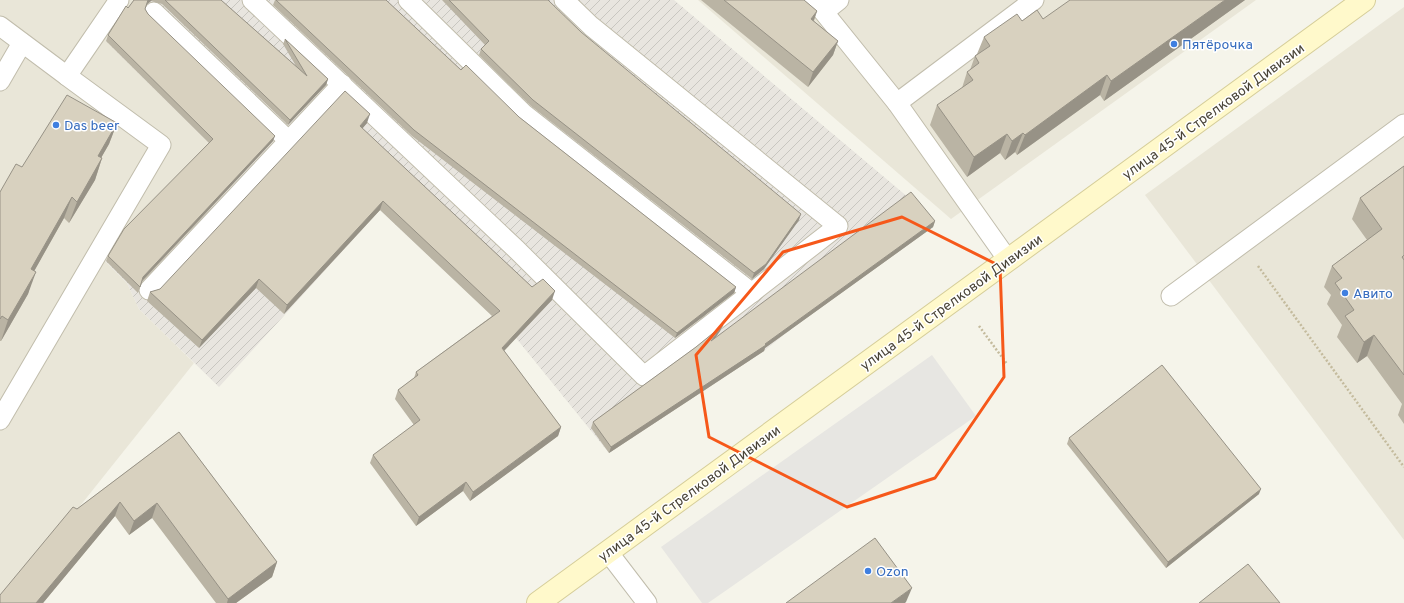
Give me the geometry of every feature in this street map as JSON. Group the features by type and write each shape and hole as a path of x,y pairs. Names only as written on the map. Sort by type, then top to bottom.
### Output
{"main road":[{"name":"улица 45-й Стрелковой Дивизии","path":"538,603 1364,0"}],"lane":[{"path":"67,76 119,0"},
{"path":"252,0 517,250 644,376 838,226 591,26 564,0"},
{"path":"408,0 524,114 752,293"},
{"path":"839,0 819,6 897,103 1008,260"},
{"path":"897,103 1034,0"},
{"path":"154,12 289,141"},
{"path":"0,26 161,145 0,420"},
{"path":"0,81 22,43"},
{"path":"149,290 342,84"},
{"path":"1171,296 1404,124"},
{"path":"608,552 646,603"}],"path":[{"path":"1242,244 1404,467"},
{"path":"978,326 1007,364"}],"highlighted area":[{"path":"902,217 1000,266 1004,377 935,478 847,507 709,437 696,355 783,252"}],"shaded area":[{"path":"0,0 135,0 211,145 100,256 127,283 139,309 194,363 68,521 0,603"},
{"path":"135,0 674,0 909,198 933,227 795,326 764,351 609,453 516,338 380,210 219,387 139,309 127,283 100,256 211,145 106,41 124,12"},
{"path":"698,0 1256,0 951,219"},
{"path":"1404,7 1404,540 1145,195"},
{"path":"932,355 976,416 708,603 702,603 661,547"}],"building":[{"path":"134,0 148,0 145,9 148,14 275,136 143,277 140,287 108,256 124,229 213,139 108,35 126,6 128,8"},
{"path":"165,0 221,0 307,76 285,39 328,79 290,120"},
{"path":"276,0 386,0 461,70 466,65 519,117 736,287 677,333 414,130"},
{"path":"449,0 548,0 581,32 801,214 766,264 754,273 533,100 481,49 489,41"},
{"path":"724,0 804,0 817,11 811,19 838,41 813,72"},
{"path":"1070,0 1225,0 1111,81 1107,75 1025,135 1023,133 1012,141 1007,134 974,157 937,105 973,80 967,72 979,63 975,56 990,46 984,37 1017,14 1022,21 1037,10 1043,19"},
{"path":"345,91 370,114 360,126 532,287 543,279 555,291 502,348 561,427 473,492 466,482 419,517 373,455 420,420 398,390 418,375 416,372 500,311 383,201 287,305 259,279 202,340 150,292 160,289"},
{"path":"67,95 117,123 98,156 102,158 77,202 72,197 31,269 36,272 8,320 2,316 0,319 0,192 16,164 22,167"},
{"path":"1404,166 1404,255 1402,257 1404,260 1404,375 1374,335 1364,342 1345,316 1354,310 1335,283 1342,278 1332,266 1382,229 1360,198"},
{"path":"911,192 935,221 765,344 766,345 611,447 593,422 696,347 723,325 711,341"},
{"path":"1162,365 1261,489 1168,562 1069,438"},
{"path":"179,432 277,562 228,599 157,503 134,521 120,502 36,603 0,603 0,595 73,507 77,509"},
{"path":"875,538 912,588 891,603 786,603"},
{"path":"1248,564 1280,603 1199,603"}],"place":[{"name":"Пятёрочка","path":"1174,44"},
{"name":"Das beer","path":"56,125"},
{"name":"Авито","path":"1345,293"},
{"name":"Ozon","path":"868,571"}]}
